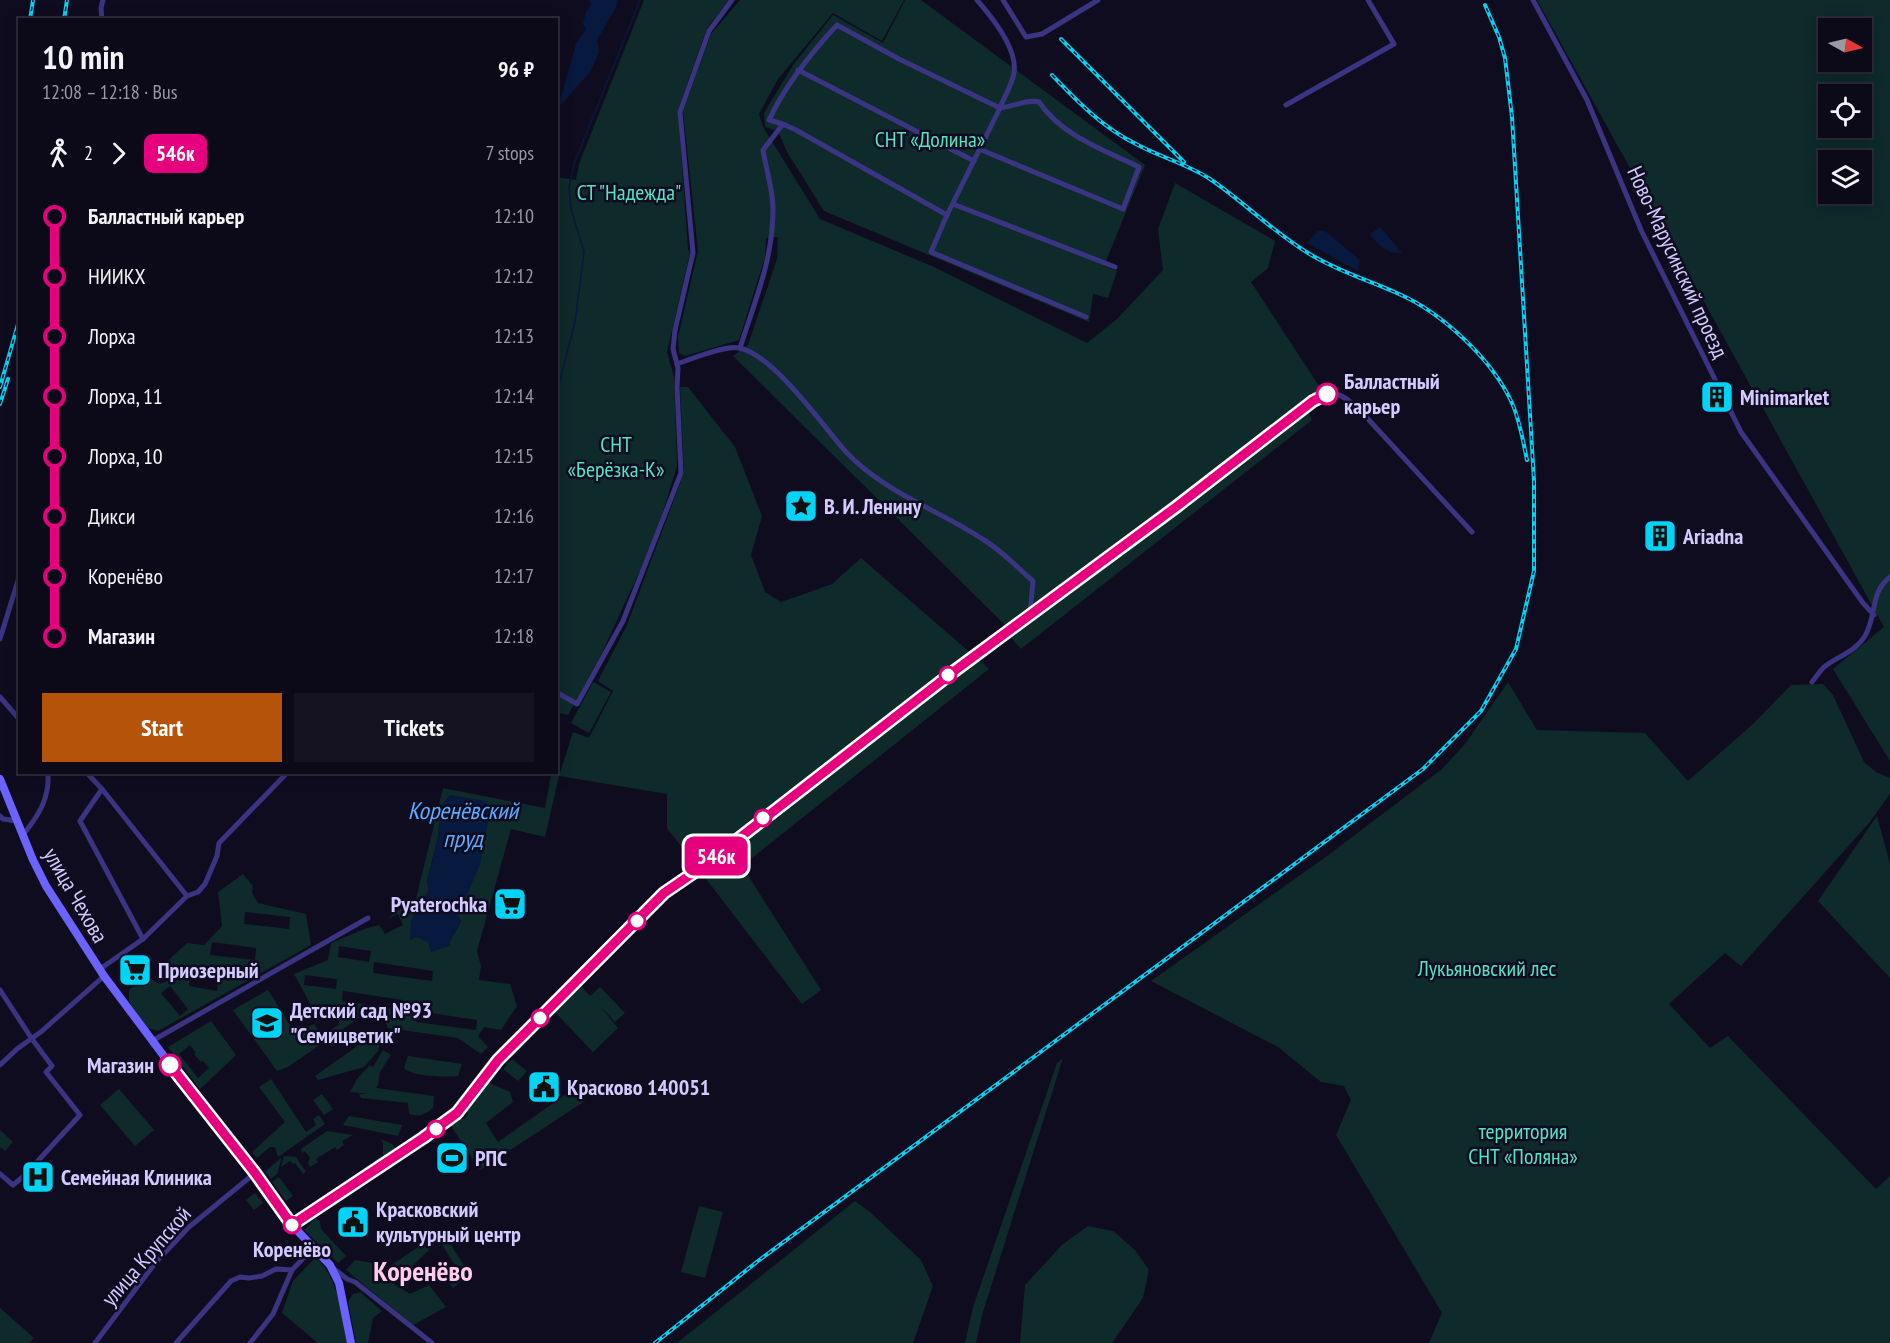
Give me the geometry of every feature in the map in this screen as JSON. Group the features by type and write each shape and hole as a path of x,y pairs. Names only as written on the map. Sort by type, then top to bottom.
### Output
{"main road":[{"name":"улица Чехова","path":"0,779 46,886 102,973 292,1225 330,1265 339,1283 351,1343"}],"street":[{"path":"102,18 103,0"},
{"path":"558,693 578,704 623,621 681,473 677,364 673,349 675,330 693,253 680,112 709,31 732,0"},
{"path":"977,0 991,15 1014,56 1014,74 1000,108 946,215 931,252 1086,317"},
{"path":"1003,0 1026,37 1042,34 1098,0"},
{"path":"1286,105 1394,44 1368,0"},
{"name":"Ново-Марусинский проезд","path":"1533,0 1587,100 1641,230 1741,432 1863,603 1874,615"},
{"path":"946,215 796,130 769,120 798,70 837,25 1000,108 1013,107 1030,100 1039,102 1047,114 1070,133 1139,167 1123,209 979,149"},
{"path":"798,70 974,161"},
{"path":"740,348 764,278 770,253 773,207 763,150 783,124"},
{"path":"953,204 1115,267"},
{"path":"677,364 730,348 740,348 757,356 784,380 824,423 847,453 886,486 985,540 1033,581 1030,614"},
{"path":"292,1225 457,1113 498,1060 664,893 702,867 1030,614 1176,507 1313,401 1327,394 1342,395 1357,407 1472,532"},
{"path":"1812,682 1824,668 1849,653 1864,637 1874,615 1876,595 1881,584 1890,577"},
{"path":"0,639 18,580"},
{"path":"0,697 18,718"},
{"path":"23,835 39,815 45,802 48,774"},
{"path":"88,774 187,896"},
{"path":"0,1065 143,939 187,896 198,892 205,884 217,856 219,843 286,774"},
{"path":"102,789 80,821 143,939"},
{"path":"0,816 3,819 17,821"},
{"path":"152,1041 368,918"},
{"path":"0,990 52,1066 46,1072 80,1115 13,1185 0,1174"},
{"name":"улица Крупской","path":"95,1343 156,1262 189,1227 255,1173"},
{"path":"250,1343 273,1314 292,1270 313,1248"},
{"path":"330,1265 432,1343"},
{"path":"176,1343 231,1281 240,1276 249,1278 262,1276 276,1269 292,1270"},
{"path":"339,1283 347,1279"}],"green space":[{"name":"СНТ «Берёзка-К»","path":"644,0 729,0 707,28 678,110 690,253 667,352 674,377 677,466 661,518 641,568 601,655 568,715 558,712 558,177 576,180 579,164"},
{"path":"740,0 904,0 882,41 833,13 778,79 759,114 763,127 820,219 934,267 1087,343 1117,319 1163,270 1158,229 1175,183 1275,241 1268,268 1251,282 1323,392 1008,628 733,356 748,345 777,259 778,237 766,238 765,257 739,340 685,356 679,353 678,337 698,251 683,111 711,34"},
{"name":"СНТ «Долина»","path":"905,0 921,0 1145,165 1104,266 1117,271 1108,298 1093,294 1089,322 824,211 787,152 778,131 765,127 764,113 793,65 833,15 883,43"},
{"path":"1537,0 1890,0 1890,761 1833,669 1884,627"},
{"path":"680,387 688,387 735,447 762,516 751,555 765,592 781,602 832,584 861,558 989,669 742,866 821,990 802,1004 667,828 667,794 559,776 573,732 589,738 613,691 598,681 627,625 684,473"},
{"path":"1309,413 1312,420 1021,649 1011,638 1009,632"},
{"path":"593,682 611,692 589,733 571,723"},
{"name":"Лукьяновский лес","path":"1508,682 1537,730 1645,733 1688,781 1753,724 1791,685 1823,684 1833,695 1864,762 1876,772 1890,778 1890,794 1869,823 1741,966 1725,953 1669,1004 1710,1048 1728,1036 1876,1189 1890,1176 1890,1343 1429,1343 1442,1313 1336,1135 1351,1100 1344,1086 1321,1082 1278,1047 1151,981 1327,856 1442,769 1465,744"},
{"path":"551,775 559,776 545,837 511,829 477,951 481,966 479,980 510,984 517,1006 501,1030 484,1027 478,1036 488,1047 481,1054 458,1038 388,1028 382,1013 366,1013 288,1067 277,1071 233,1010 268,990 295,1033 314,1024 322,1035 340,1024 331,1004 311,1005 294,974 328,960 331,943 379,925 385,934 403,925 398,914 387,919 400,909 413,911 443,788 545,808","holes":["441,805 458,916 461,921 449,946 428,942 417,937 411,921 429,890 427,881 438,837","339,946 371,951 369,962 338,957","374,962 433,971 432,981 373,973","305,975 337,979 336,989 304,985","343,991 403,1000 401,1010 342,1001","418,1011 477,1020 476,1030 416,1022"]},
{"path":"1877,816 1890,864 1890,978 1818,901"},
{"path":"243,874 253,886 252,893 258,903 306,914 311,945 158,1031 144,1027 129,1001 129,990 145,975 159,984 178,980 175,973 160,968 187,943 204,945 222,926 218,892","holes":["245,912 290,917 289,929 244,924","212,942 256,948 255,960 210,955","190,975 218,980 217,991 189,986","170,986 188,1009 180,1016 161,993"]},
{"path":"581,986 590,996 600,987 625,1013 615,1022 599,1005 618,1028 593,1052 555,1012"},
{"path":"211,1021 236,1055 200,1089 168,1047","holes":["190,1045 196,1053 194,1054 209,1068 198,1078 179,1054"]},
{"path":"377,1032 382,1037 378,1051 364,1067 318,1080 315,1076"},
{"path":"383,1050 391,1055 380,1072 376,1088 434,1096 433,1108 421,1115 413,1115 409,1114 408,1103 361,1098 359,1094 368,1094 350,1092 357,1079 370,1065 373,1067"},
{"path":"408,1056 462,1064 458,1076 421,1075 404,1068"},
{"path":"1063,1058 983,1312 976,1343 965,1343 973,1307 1057,1063"},
{"path":"512,1059 527,1071 518,1081 503,1069"},
{"path":"271,1079 306,1132 316,1125 313,1119 319,1115 325,1124 278,1157 275,1147 270,1147 257,1158 252,1152 285,1122 259,1087"},
{"path":"488,1082 510,1092 513,1102 486,1123 498,1142 576,1087 585,1101 480,1170 451,1126 458,1119 463,1119 468,1115 466,1109"},
{"path":"119,1089 154,1130 135,1146 100,1105"},
{"path":"322,1094 333,1109 324,1115 313,1100"},
{"path":"349,1116 402,1125 398,1136 343,1125"},
{"path":"0,1130 13,1142 5,1151 0,1147"},
{"path":"327,1131 353,1135 342,1141 344,1145 337,1150 335,1147 316,1159 318,1162 310,1167 308,1163 310,1158 305,1151 302,1153 301,1149"},
{"path":"381,1139 392,1144 396,1150 328,1196 327,1194 383,1155"},
{"path":"284,1156 296,1157 306,1172 303,1174 295,1163 290,1161 281,1167"},
{"path":"282,1157 277,1174 271,1179 265,1172"},
{"path":"279,1177 293,1196 286,1201 272,1182"},
{"path":"255,1193 263,1203 254,1210 246,1200"},
{"path":"855,1201 921,1260 933,1286 913,1343 677,1343"},
{"path":"699,1206 723,1212 705,1278 681,1272"},
{"path":"316,1218 320,1222 321,1229 346,1256 338,1263 304,1230"},
{"path":"1088,1226 1113,1231 1135,1250 1149,1270 1143,1298 1112,1343 1020,1343 1025,1285 1062,1245"},
{"path":"442,1231 470,1275 453,1288 448,1282 460,1273 439,1240 394,1284 410,1294 429,1285 446,1307 413,1325 346,1270 355,1260 390,1266"},
{"path":"316,1257 324,1266 334,1286 341,1308 347,1343 318,1343 282,1313 293,1281"},
{"path":"360,1292 382,1311 373,1318 368,1343 356,1343 348,1302 353,1294"},
{"path":"0,1308 34,1338 29,1343 0,1343"}],"water":[{"path":"589,0 618,0 597,40 599,52 591,71 558,108 576,44 586,29 583,24 586,11 591,5"},
{"path":"1380,227 1402,253 1388,251 1373,238 1370,234"},
{"path":"1318,231 1325,231 1360,260 1358,271 1307,243"},
{"name":"Коренёвский пруд","path":"450,795 485,801 491,808 480,864 458,916 461,921 449,946 431,952 428,942 417,937 410,940 411,921 429,890 427,881 438,837 441,805"}],"waterway":[{"path":"558,388 575,322 584,252 571,209 569,187 574,164 640,0"}],"railway":[{"path":"30,18 33,0"},
{"path":"64,18 67,0"},
{"path":"655,1343 758,1261 1423,769 1481,711 1516,649 1534,571 1534,481 1512,117 1505,58 1499,37 1485,5"},
{"path":"1061,39 1184,162"},
{"path":"1052,75 1071,95 1112,130 1145,149 1210,179 1295,245 1319,259 1415,302 1448,325 1479,354 1503,386 1517,417 1527,460"},
{"path":"0,387 18,324"},
{"path":"0,404 8,379"}],"bus line":[{"name":"546к","path":"170,1065 237,1149 292,1225 457,1113 498,1060 664,893 702,867 978,653 1176,507 1313,401 1327,394"}],"place":[{"name":"Балластный карьер","path":"1327,394"},
{"name":"Minimarket","path":"1717,397"},
{"name":"В. И. Ленину","path":"801,506"},
{"name":"Ariadna","path":"1660,536"},
{"name":"Pyaterochka","path":"510,904"},
{"name":"Приозерный","path":"135,970"},
{"name":"Детский сад №93 \"Семицветик\"","path":"267,1023"},
{"name":"Магазин","path":"170,1065"},
{"name":"Красково 140051","path":"544,1087"},
{"name":"РПС","path":"452,1158"},
{"name":"Семейная Клиника","path":"38,1177"},
{"name":"Красковский культурный центр","path":"353,1222"},
{"name":"Коренёво","path":"292,1225"}],"district":[{"name":"Коренёво","path":"423,1270"}],"park label":[{"name":"СТ \"Надежда\"","path":"629,192"},
{"name":"территория СНТ «Поляна»","path":"1523,1144"}]}
